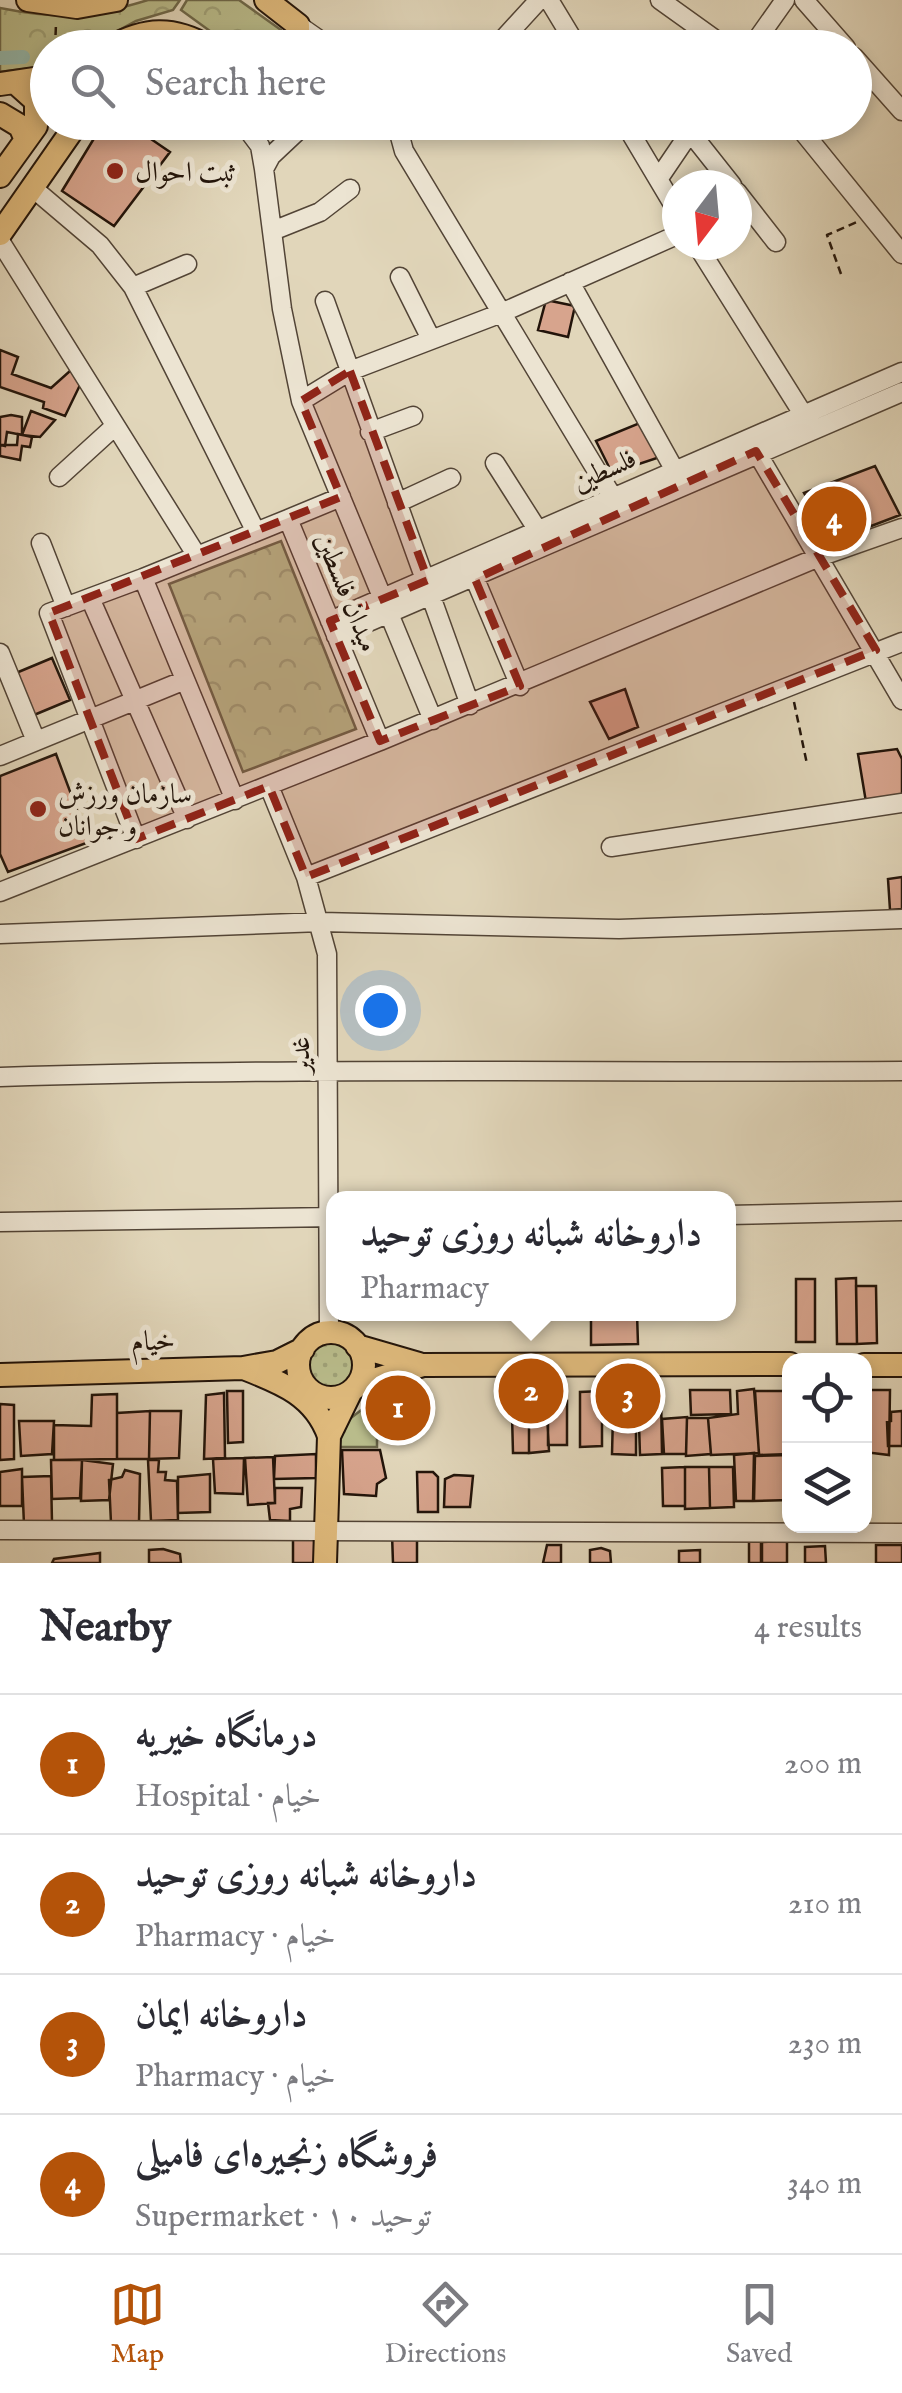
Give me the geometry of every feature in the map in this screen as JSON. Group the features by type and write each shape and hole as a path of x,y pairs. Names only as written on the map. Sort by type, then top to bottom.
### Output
{"main road":[{"path":"46,2 78,7 116,0"},
{"path":"266,0 293,30"},
{"path":"0,114 20,126 26,140"},
{"path":"0,176 30,131"},
{"path":"0,234 66,140"},
{"path":"423,1365 329,1398 309,1389 299,1369 303,1348 329,1332 358,1346 423,1365 782,1364"},
{"path":"329,1436 364,1366 358,1346"},
{"name":"خیام","path":"0,1375 242,1368 290,1358 303,1348"},
{"path":"872,1365 902,1366"},
{"path":"242,1368 279,1382 320,1413 329,1436 325,1563"}],"street":[{"path":"512,30 539,0"},
{"path":"549,0 567,30"},
{"path":"660,0 701,30"},
{"path":"764,30 785,0"},
{"path":"804,0 830,30"},
{"path":"872,77 902,111"},
{"path":"256,140 260,146 275,230 282,310 301,401 433,720"},
{"path":"264,169 288,140"},
{"path":"401,140 500,314 612,496"},
{"path":"635,140 662,184"},
{"path":"659,178 685,140"},
{"path":"703,140 722,170"},
{"path":"810,140 902,254"},
{"path":"34,189 100,245 133,288 256,532"},
{"path":"275,230 320,212 350,189"},
{"path":"752,211 776,242"},
{"path":"0,241 197,556"},
{"path":"301,401 350,372 430,337 500,314 662,242"},
{"path":"706,260 803,414"},
{"path":"133,288 187,264"},
{"path":"400,277 430,337"},
{"path":"570,282 674,469"},
{"path":"325,301 470,705"},
{"name":"فلسطین","path":"333,628 431,588 537,529 902,372"},
{"path":"881,380 895,395"},
{"name":"فلسطین","path":"431,588 474,579 756,451 895,395"},
{"path":"370,432 413,416"},
{"path":"59,477 115,426"},
{"path":"756,451 902,700"},
{"path":"495,462 537,529"},
{"path":"398,503 451,478"},
{"path":"288,519 341,496"},
{"name":"میدان فلسطین","path":"58,610 288,519 380,741"},
{"path":"0,892 520,686 819,556 902,528"},
{"path":"42,544 87,720 136,839"},
{"path":"143,578 235,800"},
{"path":"474,579 520,686"},
{"path":"90,598 187,819"},
{"path":"306,877 902,642"},
{"path":"0,653 36,741"},
{"path":"0,756 186,680"},
{"name":"غدیر","path":"269,786 322,922 327,954 331,1191"},
{"path":"611,847 902,803"},
{"path":"0,934 322,922 619,929 902,918"},
{"path":"0,1077 329,1068 624,1073 902,1071"},
{"path":"736,1215 902,1211"},
{"path":"0,1222 326,1217"},
{"name":"غدیر","path":"329,1321 329,1332"},
{"path":"0,1530 325,1528 902,1533"}],"path":[{"path":"46,2 56,13 56,30"},
{"path":"841,274 827,235 872,216"},
{"path":"791,687 807,764"}],"highlighted area":[{"path":"350,371 428,580 330,621 380,741 520,686 475,579 756,451 876,650 306,877 269,786 136,839 49,613 341,497 301,401"}],"green space":[{"path":"148,0 180,0 173,10 119,30 30,30 30,68 0,72 0,8 75,15"},
{"path":"187,0 239,0 281,30 209,30 181,10"},
{"path":"281,541 356,729 243,772 169,584"},
{"path":"331,1343 347,1350 354,1366 347,1382 331,1389 315,1382 308,1366 315,1350"},
{"path":"377,1398 377,1447 339,1447 343,1424"}],"building":[{"name":"ثبت احوال","path":"93,140 152,140 170,152 114,226 62,191"},
{"path":"546,300 575,306 568,337 538,330"},
{"path":"0,350 18,357 12,374 51,388 71,370 81,383 65,416 43,408 44,402 0,387"},
{"path":"31,411 55,420 40,437 22,435"},
{"path":"0,417 22,417 22,435 7,432 5,446 0,445"},
{"path":"647,420 663,456 612,473 596,441"},
{"path":"18,434 32,437 30,447 22,446 20,460 0,456 0,445 17,445"},
{"path":"875,466 900,515 832,541 804,493"},
{"path":"52,658 70,700 34,715 16,673"},
{"path":"625,689 638,727 609,739 590,702"},
{"path":"897,749 902,759 902,796 866,802 858,754"},
{"name":"سازمان ورزش و جوانان","path":"56,754 89,842 8,872 0,854 0,776"},
{"path":"902,877 902,909 890,910 888,879"},
{"path":"856,1278 857,1344 837,1344 836,1279"},
{"path":"796,1279 815,1279 815,1342 796,1342"},
{"path":"856,1286 876,1286 877,1343 857,1344"},
{"path":"591,1321 637,1321 638,1344 591,1345"},
{"path":"754,1389 759,1453 711,1455 708,1418 738,1414 737,1391"},
{"path":"690,1390 730,1390 731,1414 691,1415"},
{"path":"872,1390 890,1390 889,1455 872,1453"},
{"path":"227,1391 243,1391 243,1442 228,1443"},
{"path":"602,1391 602,1446 580,1447 580,1392"},
{"path":"755,1391 782,1391 782,1454 759,1455"},
{"path":"224,1393 225,1458 204,1459 206,1395"},
{"path":"383,1393 415,1393 412,1422 380,1423"},
{"path":"117,1394 117,1459 54,1460 54,1425 91,1426 92,1395"},
{"path":"638,1394 661,1394 662,1454 640,1455"},
{"path":"567,1401 567,1445 548,1445 548,1403"},
{"path":"0,1404 14,1405 14,1459 0,1460"},
{"path":"150,1411 149,1459 117,1459 117,1413"},
{"path":"150,1411 181,1411 179,1458 149,1459"},
{"path":"902,1411 902,1446 888,1446 887,1422 891,1421 891,1412"},
{"path":"547,1414 549,1451 529,1453 529,1415"},
{"path":"512,1415 529,1415 529,1453 513,1453"},
{"path":"613,1415 636,1416 636,1455 612,1454"},
{"path":"687,1417 686,1454 664,1454 662,1419"},
{"path":"687,1418 708,1418 711,1454 686,1456"},
{"path":"19,1421 54,1421 52,1454 21,1456"},
{"path":"342,1450 380,1450 386,1478 377,1484 376,1496 344,1494"},
{"path":"754,1453 753,1501 736,1501 734,1455"},
{"path":"316,1454 316,1478 274,1479 275,1456"},
{"path":"782,1455 782,1500 754,1501 755,1456"},
{"path":"273,1457 275,1503 248,1505 245,1458"},
{"path":"244,1458 243,1494 215,1493 213,1459"},
{"path":"51,1460 82,1460 80,1498 52,1499"},
{"path":"82,1460 113,1464 109,1500 81,1501"},
{"path":"148,1460 159,1460 158,1472 166,1472 165,1480 177,1481 178,1520 151,1521"},
{"path":"685,1467 685,1506 663,1506 662,1468"},
{"path":"685,1467 709,1467 710,1508 685,1509"},
{"path":"709,1467 733,1467 734,1507 710,1508"},
{"path":"22,1469 22,1506 0,1506 0,1472"},
{"path":"125,1470 140,1474 139,1522 111,1523 109,1480 122,1477"},
{"path":"417,1472 433,1472 438,1477 438,1512 418,1512"},
{"path":"210,1474 210,1512 178,1513 178,1477"},
{"path":"454,1475 473,1476 470,1507 444,1507 445,1479"},
{"path":"51,1476 52,1522 24,1525 22,1477"},
{"path":"275,1488 302,1488 301,1507 290,1509 290,1521 270,1520 268,1503 275,1503"},
{"path":"392,1534 417,1538 417,1563 393,1563"},
{"path":"293,1536 314,1536 315,1563 293,1563"},
{"path":"761,1539 761,1563 749,1563 749,1540"},
{"path":"787,1541 787,1563 762,1563 762,1542"},
{"path":"547,1545 561,1545 561,1563 543,1563"},
{"path":"876,1545 902,1545 902,1563 876,1563"},
{"path":"825,1546 826,1563 805,1563 805,1547"},
{"path":"149,1550 180,1554 181,1563 149,1563"},
{"path":"590,1550 610,1551 611,1563 590,1563"},
{"path":"700,1550 700,1563 679,1563 679,1551"},
{"path":"100,1553 100,1563 52,1563 54,1559"}],"waterway":[{"path":"0,58 23,57"}],"place":[{"name":"ثبت احوال","path":"115,171"},
{"name":"فروشگاه زنجیره‌ای فامیلی","path":"834,519"},
{"name":"سازمان ورزش و جوانان","path":"38,809"},
{"name":"داروخانه شبانه روزی توحید","path":"531,1391"},
{"name":"داروخانه ایمان","path":"628,1396"},
{"name":"درمانگاه خیریه","path":"398,1408"}]}
